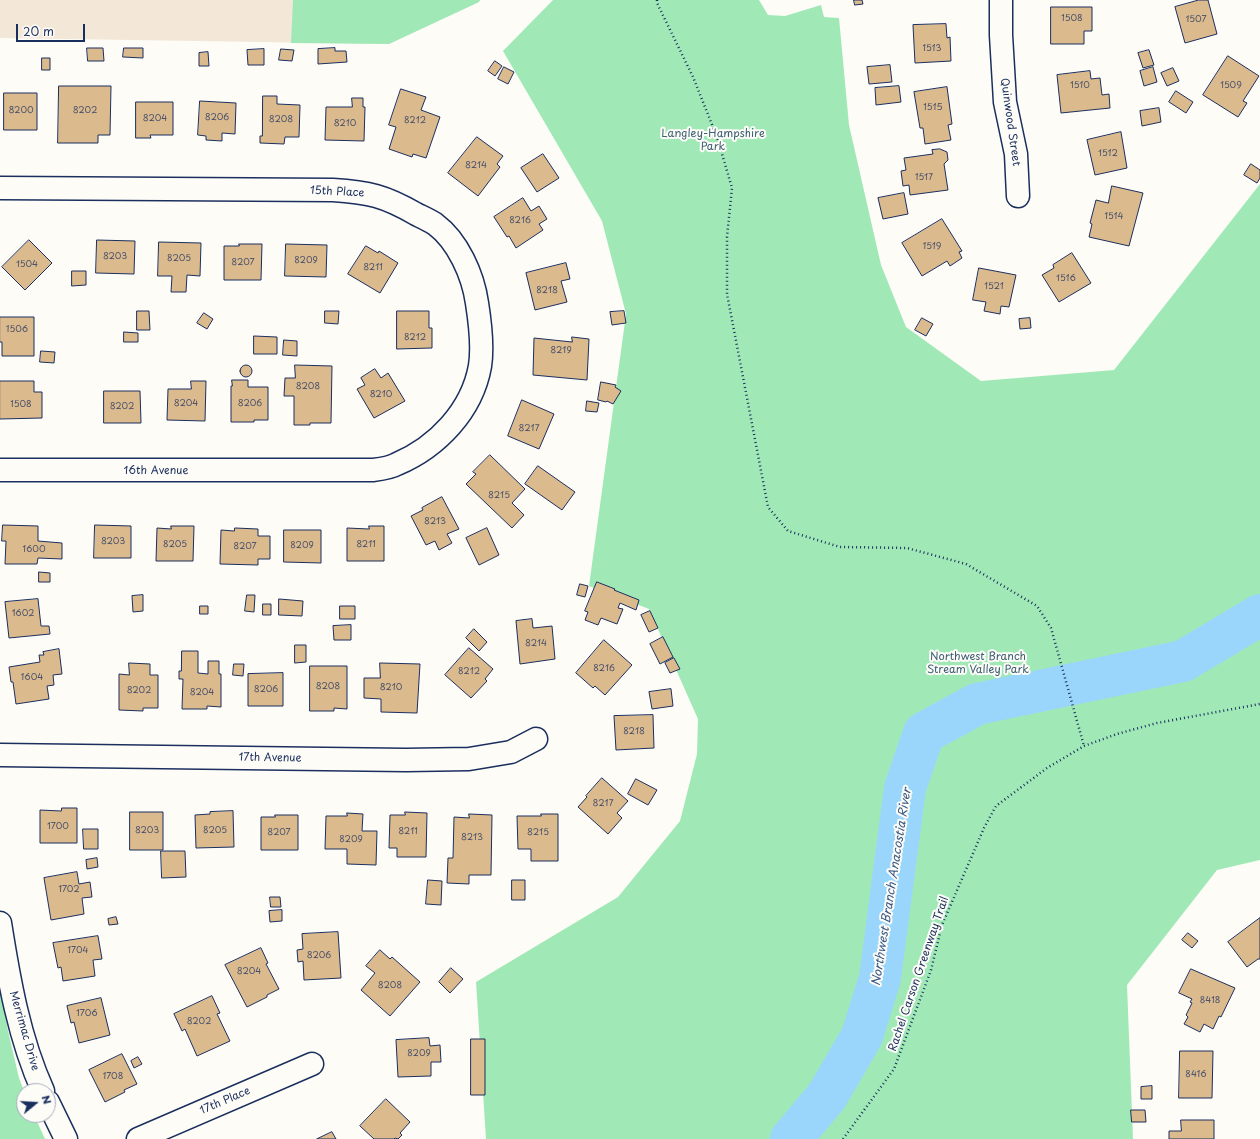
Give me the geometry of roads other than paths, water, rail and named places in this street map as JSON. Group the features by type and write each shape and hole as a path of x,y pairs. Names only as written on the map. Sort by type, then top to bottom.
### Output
{"street":[{"name":"Quinwood Street","path":"1001,0 1001,35 1005,102 1016,154 1018,196"},
{"name":"15th Place","path":"0,188 358,191 398,203 435,224 454,245 468,270 475,290 479,314 480,366 473,390 462,411 441,436 424,450 396,465 374,470 311,471"},
{"name":"16th Avenue","path":"0,470 311,471"},
{"name":"17th Avenue","path":"0,755 406,760 469,759 511,752 536,739"},
{"name":"Merrimac Drive","path":"0,923 8,973 16,1009 39,1083"},
{"name":"17th Place","path":"138,1139 312,1064"},
{"path":"56,1118 66,1139"}],"waterway":[{"name":"Northwest Branch Anacostia River","path":"791,1139 827,1096 862,1036 880,978 905,788 924,733 977,704 1183,661 1260,615"}],"park label":[{"name":"Langley-Hampshire Park","path":"713,140"},
{"name":"Northwest Branch Stream Valley Park","path":"978,663"}]}
